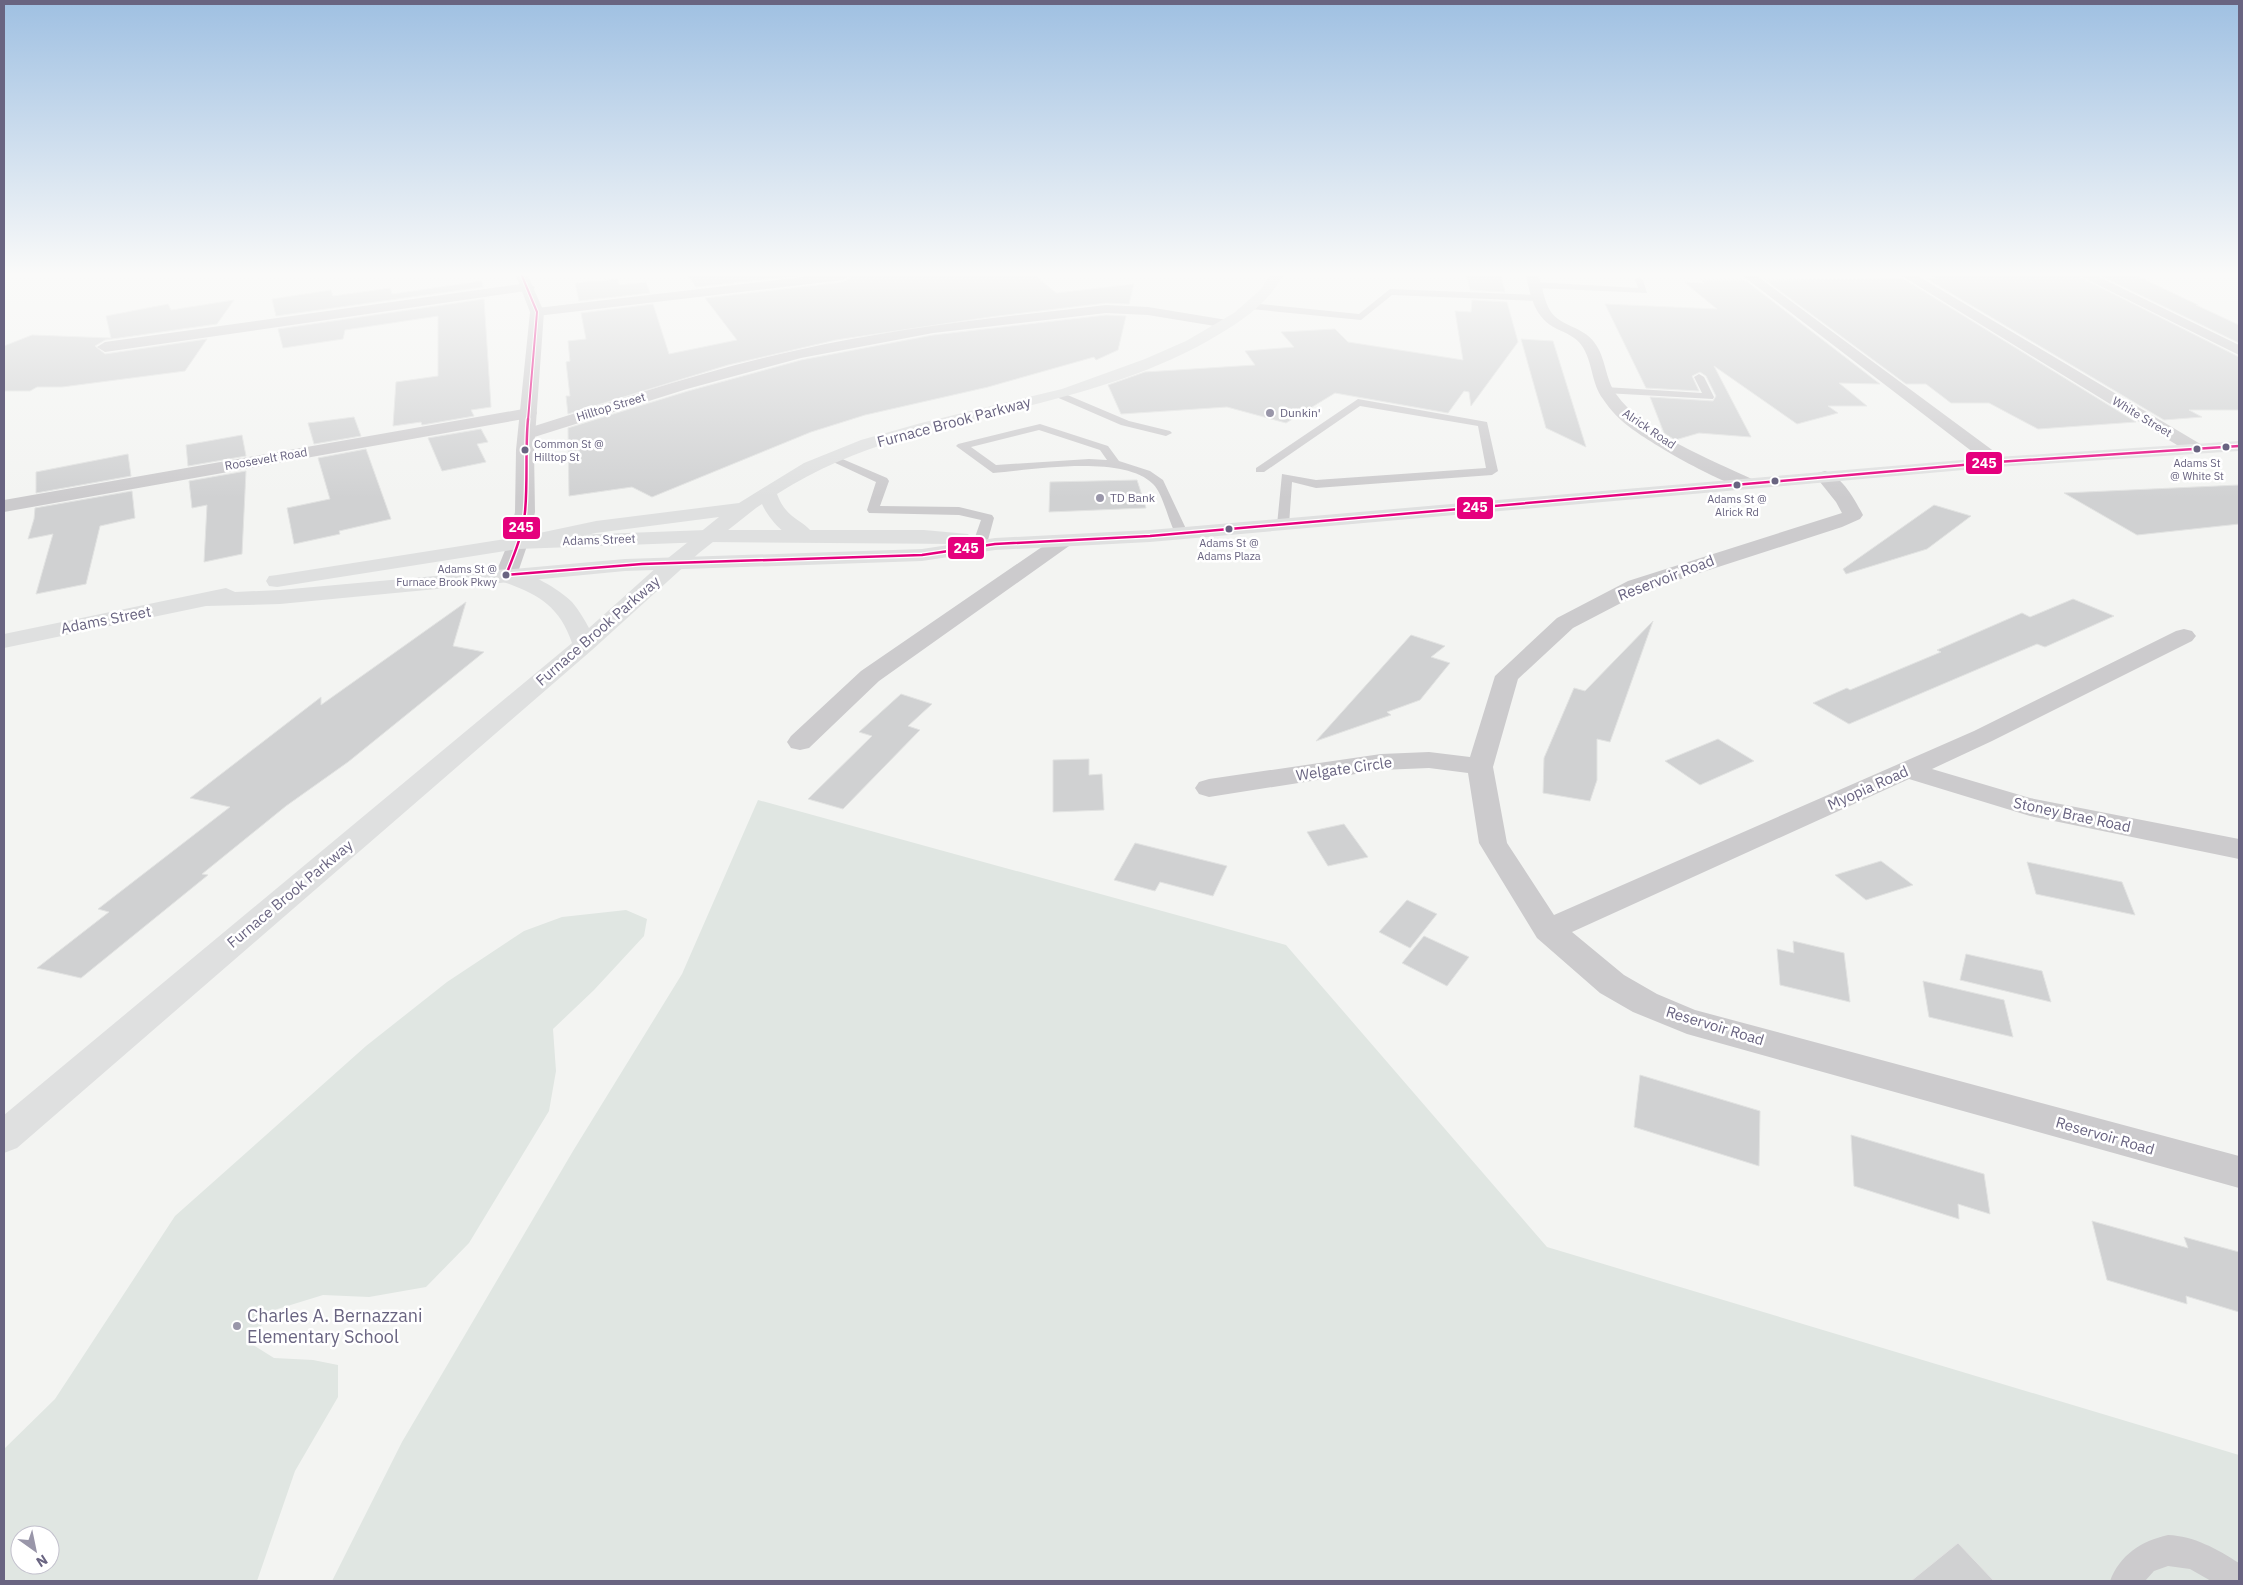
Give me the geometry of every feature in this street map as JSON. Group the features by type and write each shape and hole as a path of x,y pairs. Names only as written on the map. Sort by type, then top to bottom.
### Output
{"main road":[{"name":"Furnace Brook Parkway","path":"4,1137 584,645 675,563 742,508 813,466 833,458 901,434 1058,394 1116,377 1180,350"},
{"name":"Adams Street","path":"4,641 208,600 279,580 518,544 707,536 924,536 988,542 1062,542 1283,525 1997,462 2239,446"},
{"path":"767,492 772,510 783,521 804,536"},
{"path":"518,544 596,527 742,508"},
{"name":"Adams Street","path":"208,600 280,596 626,565 922,555 958,552 988,542"},
{"path":"506,575 534,585 552,595 568,609 579,628 584,645"}],"street":[{"path":"506,575 518,544 525,512 525,450 528,434 534,350"},
{"name":"Hilltop Street","path":"528,434 681,386 821,350"},
{"name":"Alrick Road","path":"1591,350 1595,357 1605,390 1626,417 1683,452 1747,484"},
{"path":"1848,350 1997,462"},
{"name":"White Street","path":"2031,350 2196,449"},
{"name":"Roosevelt Road","path":"4,506 529,413"},
{"name":"Reservoir Road","path":"1826,477 1853,514 1835,523 1700,564 1636,586 1565,623 1507,676 1480,767 1494,843 1548,930 1612,984 1645,1002 1687,1020 2239,1172"},
{"path":"800,742 870,676 1062,542"},
{"name":"Myopia Road","path":"1548,930 1908,770 2184,636"},
{"name":"Welgate Circle","path":"1209,788 1381,762 1429,760 1480,767"},
{"name":"Stoney Brae Road","path":"1908,770 1952,786 2016,804 2239,849"}],"lane":[{"path":"1605,390 1709,397 1699,377"},
{"path":"1058,394 1125,423 1166,433"},
{"path":"1260,470 1358,402 1483,424 1492,471 1316,484 1286,477 1283,525"},
{"path":"1116,465 1104,448 1040,427 962,446 994,469 1089,462 1116,465 1146,474 1159,483 1182,533"},
{"path":"833,458 883,481 873,510 959,511 988,518 988,542"},
{"path":"2126,1581 2143,1560 2168,1548 2198,1556 2238,1581"}],"shaded area":[{"path":"758,800 1286,945 1547,1247 2239,1455 2239,1581 332,1581 402,1442 573,1151 682,974"},
{"path":"626,910 647,919 644,936 594,990 553,1029 556,1071 549,1111 469,1243 426,1287 369,1297 323,1295 271,1311 250,1343 274,1358 313,1360 338,1365 338,1397 295,1471 257,1581 4,1581 4,1449 55,1399 175,1216 366,1046 447,982 524,931 562,917"}],"building":[{"path":"4,350 100,350 105,354 132,350 199,350 185,371 62,387 37,387 30,391 4,391"},
{"path":"438,350 487,350 491,407 471,410 474,416 422,425 421,422 393,426 396,382 438,376"},
{"path":"569,350 668,350 669,354 689,350 793,350 728,365 568,414 566,396 570,396 566,362 570,361"},
{"path":"854,350 1118,350 1096,360 1094,357 988,387 865,415 811,432 652,497 632,487 569,496 568,428 688,391 801,360"},
{"path":"1258,350 1399,350 1463,360 1461,350 1512,350 1471,406 1469,392 1464,391 1448,413 1335,393 1286,423 1227,407 1121,414 1108,385 1145,372 1255,365 1245,351"},
{"path":"1524,350 1556,350 1586,447 1546,428"},
{"path":"1627,350 1836,350 1880,384 1839,383 1867,406 1828,406 1838,413 1797,424 1714,366 1751,437 1699,433 1675,440 1664,433 1650,397 1713,401 1716,396 1706,376 1700,372 1692,376 1699,391 1646,388"},
{"path":"1860,350 2019,350 2136,422 2038,429 1989,403 1951,403 1926,384 1906,384"},
{"path":"2046,350 2225,350 2239,357 2239,410 2189,410 2202,417 2164,420"},
{"path":"354,417 361,436 314,444 308,423"},
{"path":"481,429 488,442 477,444 486,462 442,471 428,438"},
{"path":"242,435 246,456 188,466 186,445"},
{"path":"366,449 391,519 339,531 340,534 294,544 287,508 330,499 318,458"},
{"path":"128,454 131,476 36,493 36,472"},
{"path":"246,471 242,554 204,562 207,505 192,508 189,481"},
{"path":"1137,480 1146,508 1049,512 1050,482"},
{"path":"2239,485 2239,524 2137,535 2064,493"},
{"path":"132,491 135,518 100,526 86,584 36,594 53,534 28,539 35,508"},
{"path":"1934,505 1971,516 1927,549 1846,574 1843,569"},
{"path":"2073,599 2114,616 2045,647 2037,644 1849,724 1813,703 1847,688 1850,690 1941,652 1937,650 2022,613 2030,617"},
{"path":"466,602 453,646 484,652 348,762 286,806 202,874 208,875 81,978 37,968 109,912 98,909 230,807 190,798 321,697 321,705"},
{"path":"1653,621 1610,742 1597,739 1597,780 1590,801 1543,793 1544,758 1574,688 1585,691"},
{"path":"1411,635 1445,646 1431,657 1450,663 1420,700 1387,712 1391,715 1316,741"},
{"path":"901,694 932,704 908,726 920,730 843,809 808,799 872,736 859,732"},
{"path":"1718,739 1754,761 1700,785 1665,761"},
{"path":"1089,759 1089,775 1102,774 1104,810 1053,812 1053,760"},
{"path":"1344,824 1368,857 1328,866 1307,832"},
{"path":"1135,843 1227,866 1213,896 1160,882 1155,891 1114,880"},
{"path":"1881,861 1913,885 1866,900 1835,875"},
{"path":"2027,862 2122,882 2135,915 2036,894"},
{"path":"1407,900 1437,914 1410,948 1379,932"},
{"path":"1424,936 1469,957 1447,986 1402,963"},
{"path":"1793,941 1844,953 1850,1002 1780,985 1777,949 1794,953"},
{"path":"1966,954 2042,971 2051,1002 1960,980"},
{"path":"1923,981 2004,1000 2013,1037 1929,1017"},
{"path":"1640,1075 1760,1111 1759,1166 1634,1127"},
{"path":"1851,1135 1984,1174 1990,1214 1958,1204 1959,1219 1854,1186"},
{"path":"2092,1221 2188,1248 2184,1237 2239,1252 2239,1312 2186,1296 2187,1304 2107,1280"},
{"path":"1958,1543 1994,1581 1911,1581"}],"transit line":[{"name":"245","path":"534,350 525,450 525,512 518,543 506,575 642,564 922,555 995,544 1150,536 1997,462 2239,446"}],"place":[{"name":"Dunkin'","path":"1270,413"},
{"name":"Adams St @ White St","path":"2197,449"},
{"name":"Common St @ Hilltop St","path":"525,450"},
{"name":"Adams St @ Alrick Rd","path":"1737,485"},
{"name":"TD Bank","path":"1100,498"},
{"name":"Adams St @ Adams Plaza","path":"1229,529"},
{"name":"Adams St @ Furnace Brook Pkwy","path":"506,575"},
{"name":"Charles A. Bernazzani Elementary School","path":"237,1326"}]}
